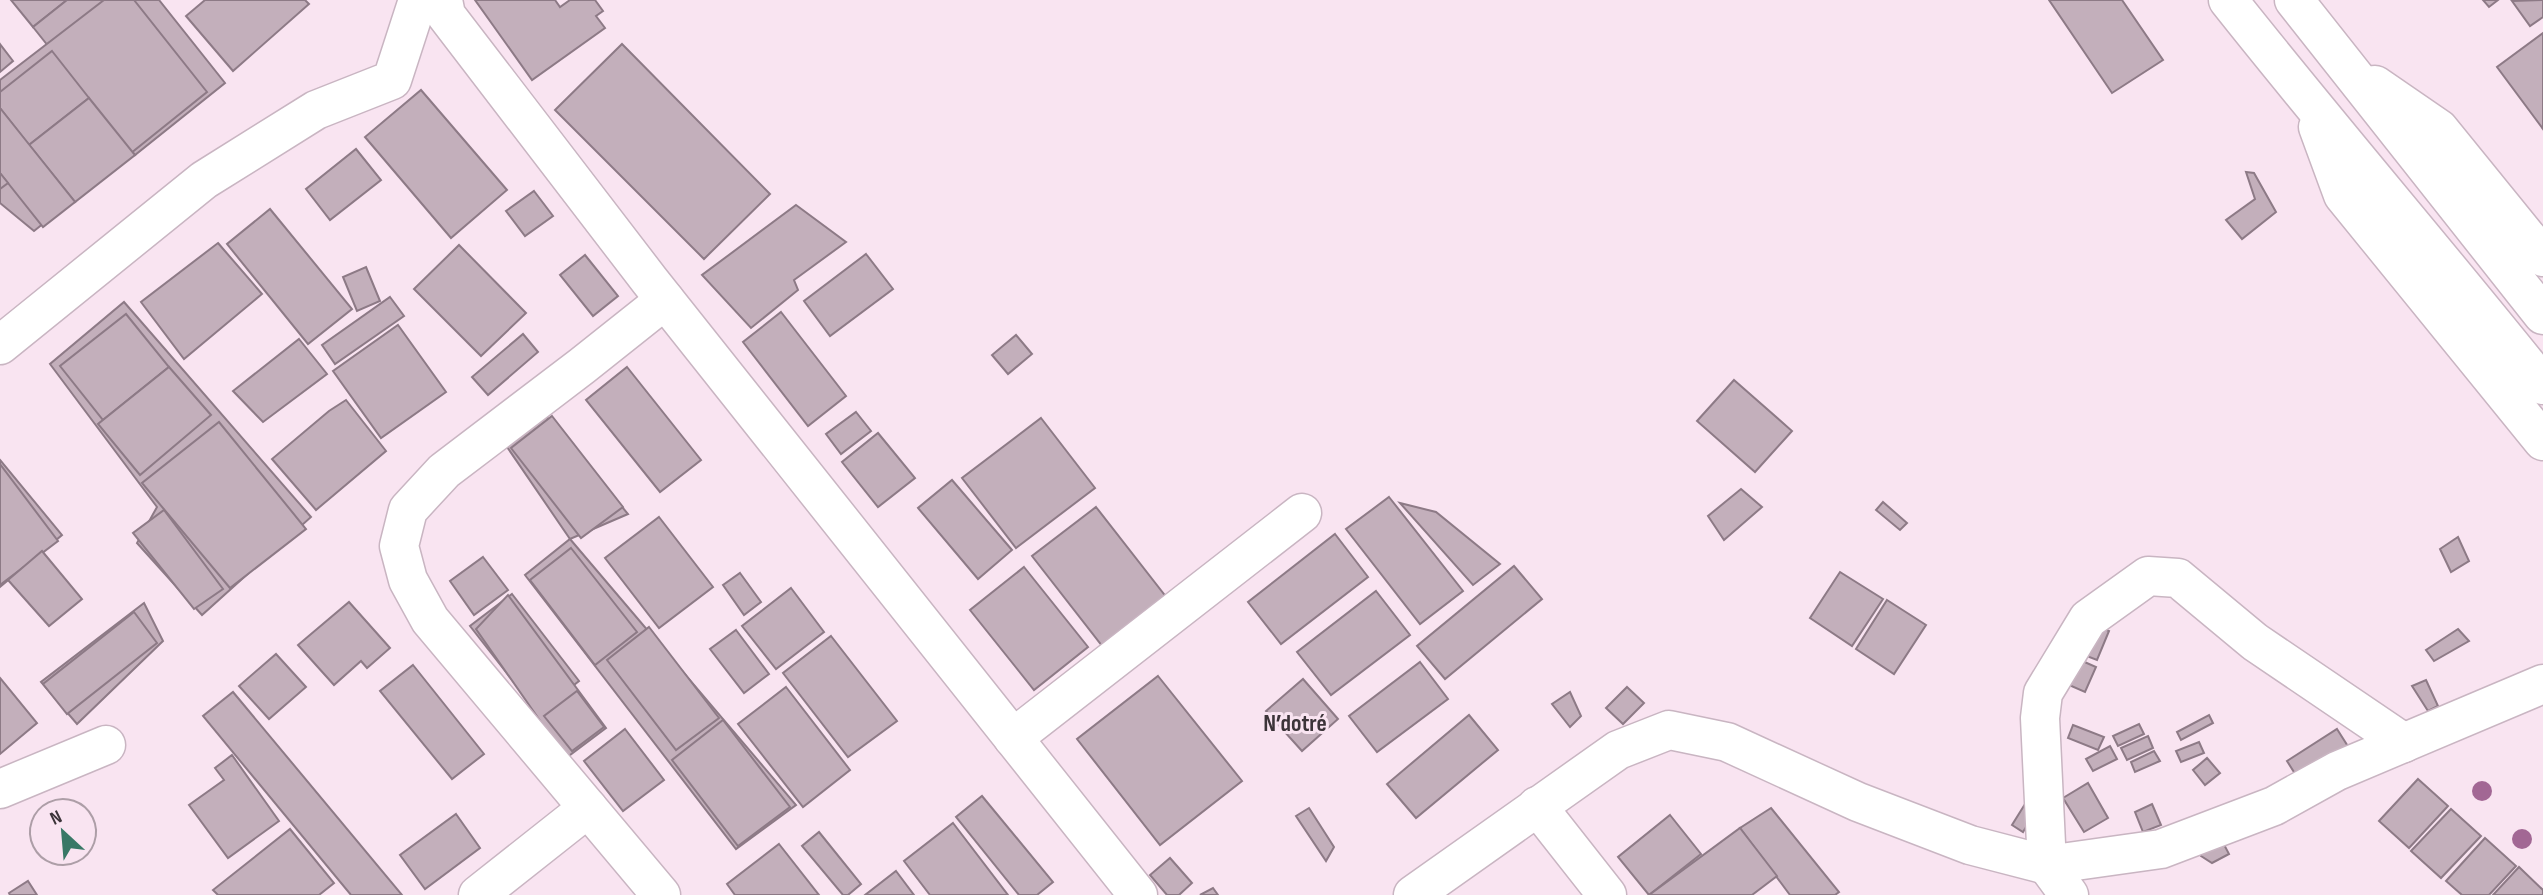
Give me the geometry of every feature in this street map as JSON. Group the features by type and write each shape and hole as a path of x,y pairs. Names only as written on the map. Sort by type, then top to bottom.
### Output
{"street":[{"path":"0,345 204,180 316,110 393,80 418,0"},
{"path":"443,0 446,15 664,300 1138,895"},
{"path":"2228,0 2543,385"},
{"path":"2294,0 2543,314"},
{"path":"2342,62 2439,129 2543,257"},
{"path":"2309,102 2343,195 2543,441"},
{"path":"661,895 430,620 408,580 400,546 408,510 444,471 664,300"},
{"path":"1013,738 1302,513"},
{"path":"2058,880 2040,718 2043,693 2088,619 2148,576 2178,578 2255,642 2404,743"},
{"path":"1413,895 1618,750 1669,730 1727,742 1858,802 2058,880 2161,849 2274,806 2337,771 2543,684"},
{"path":"0,789 106,745"},
{"path":"1537,806 1607,895"},
{"path":"478,895 588,808"}],"building":[{"path":"11,0 67,0 33,27"},
{"path":"67,0 159,0 225,83 135,155 33,27"},
{"path":"104,0 134,0 207,92 34,231 0,203 0,80"},
{"path":"205,0 305,0 309,4 233,71 186,16"},
{"path":"475,0 555,0 560,7 570,0 595,0 603,11 596,16 605,28 532,80"},
{"path":"2049,0 2122,0 2163,60 2112,93"},
{"path":"2483,0 2498,0 2489,7"},
{"path":"2543,0 2543,17 2530,26 2512,1"},
{"path":"2543,33 2543,129 2497,67"},
{"path":"0,44 13,61 0,72"},
{"path":"622,44 770,194 704,259 555,110"},
{"path":"52,51 89,98 29,145 0,108 0,92"},
{"path":"421,90 507,190 451,238 365,137"},
{"path":"89,98 135,155 75,202 29,145"},
{"path":"0,108 75,202 43,227 0,173"},
{"path":"356,149 381,180 330,220 306,189"},
{"path":"2246,172 2254,173 2276,212 2242,239 2226,220 2255,199"},
{"path":"0,173 8,183 0,189"},
{"path":"534,191 553,216 525,236 506,211"},
{"path":"796,205 846,242 794,280 798,290 751,328 702,275"},
{"path":"270,209 352,309 308,344 227,244"},
{"path":"218,243 262,294 184,359 141,302"},
{"path":"459,245 526,313 481,356 414,289"},
{"path":"866,254 893,289 830,336 804,301"},
{"path":"585,255 618,296 593,316 560,275"},
{"path":"366,267 380,301 357,311 343,277"},
{"path":"390,297 404,316 335,364 322,345"},
{"path":"124,302 311,517 202,615 137,543 157,507 50,364"},
{"path":"781,312 846,396 808,426 743,342"},
{"path":"126,314 169,367 103,420 60,366"},
{"path":"398,325 446,392 381,438 333,371"},
{"path":"523,334 538,352 488,395 472,377"},
{"path":"1016,335 1032,354 1008,374 992,355"},
{"path":"299,339 327,374 263,422 233,391"},
{"path":"169,367 211,415 140,475 98,424"},
{"path":"627,367 701,460 660,492 586,400"},
{"path":"1734,380 1792,431 1755,472 1697,421"},
{"path":"346,400 386,451 316,510 272,459"},
{"path":"540,409 628,514 570,539 505,444"},
{"path":"856,412 871,431 841,454 826,434"},
{"path":"552,416 623,507 581,538 511,448"},
{"path":"1041,418 1095,488 1016,548 962,478"},
{"path":"219,422 306,529 230,588 142,483"},
{"path":"878,433 915,478 878,507 842,462"},
{"path":"0,460 62,535 0,587"},
{"path":"0,464 58,541 0,585"},
{"path":"952,480 1012,550 978,579 918,508"},
{"path":"1741,489 1762,507 1724,540 1708,516"},
{"path":"1389,497 1463,591 1420,624 1346,529"},
{"path":"1883,502 1907,523 1900,530 1876,510"},
{"path":"1400,503 1436,512 1500,564 1473,585"},
{"path":"1096,507 1167,598 1103,647 1032,556"},
{"path":"164,510 223,589 194,609 133,533"},
{"path":"659,517 713,587 659,628 605,558"},
{"path":"1335,534 1368,577 1281,644 1248,602"},
{"path":"2458,537 2469,561 2451,572 2440,549"},
{"path":"570,539 796,805 736,849 525,575"},
{"path":"571,548 637,632 595,665 530,580"},
{"path":"42,551 82,599 49,626 8,580"},
{"path":"483,557 508,590 474,615 450,581"},
{"path":"1514,566 1542,599 1445,679 1417,646"},
{"path":"1024,567 1088,647 1034,690 970,610"},
{"path":"1840,572 1883,599 1852,646 1810,618"},
{"path":"740,573 761,602 744,615 723,585"},
{"path":"791,588 824,632 776,669 742,626"},
{"path":"1376,591 1410,635 1331,695 1297,652"},
{"path":"512,594 579,681 538,713 470,626"},
{"path":"508,595 606,728 566,758 476,629"},
{"path":"1887,600 1926,625 1894,674 1856,649"},
{"path":"349,602 390,648 367,668 361,661 334,685 298,645"},
{"path":"144,603 163,641 77,724 41,682"},
{"path":"134,612 157,643 67,714 43,684"},
{"path":"2096,626 2109,631 2097,660 2084,655"},
{"path":"649,627 719,718 676,750 607,660"},
{"path":"2458,629 2469,641 2434,661 2426,650"},
{"path":"736,630 769,674 744,693 710,649"},
{"path":"831,636 897,721 848,757 783,673"},
{"path":"276,654 306,687 269,719 239,686"},
{"path":"2080,660 2096,667 2085,692 2069,685"},
{"path":"1420,662 1448,699 1377,752 1349,716"},
{"path":"413,665 484,754 452,779 380,691"},
{"path":"1158,676 1242,781 1160,845 1077,739"},
{"path":"0,678 37,723 0,754"},
{"path":"1303,679 1338,719 1302,751 1266,711"},
{"path":"2426,680 2438,706 2428,711 2412,686"},
{"path":"786,687 850,770 803,807 738,724"},
{"path":"1627,687 1644,703 1623,724 1606,708"},
{"path":"577,691 604,727 572,751 544,716"},
{"path":"233,692 402,895 351,895 203,716"},
{"path":"1570,692 1581,716 1570,727 1552,704"},
{"path":"1469,715 1498,750 1416,818 1387,784"},
{"path":"2209,715 2213,723 2181,740 2177,732"},
{"path":"723,720 790,807 738,846 672,760"},
{"path":"2139,724 2144,734 2118,746 2113,736"},
{"path":"2073,725 2104,737 2098,750 2068,738"},
{"path":"625,729 664,780 623,811 584,761"},
{"path":"2337,729 2349,748 2299,780 2287,761"},
{"path":"2148,736 2153,748 2127,760 2121,748"},
{"path":"2199,742 2204,753 2181,762 2176,751"},
{"path":"2110,746 2117,759 2093,771 2086,759"},
{"path":"2154,751 2160,761 2135,772 2131,762"},
{"path":"232,755 279,821 228,858 189,805 224,780 215,768"},
{"path":"2207,758 2220,773 2205,785 2193,770"},
{"path":"2418,779 2448,806 2409,848 2379,821"},
{"path":"2088,783 2108,818 2084,832 2063,798"},
{"path":"982,796 1053,882 1037,895 1019,895 956,817"},
{"path":"2030,796 2041,802 2023,832 2012,825"},
{"path":"2152,804 2161,825 2143,832 2135,812"},
{"path":"1309,808 1334,847 1326,861 1296,816"},
{"path":"1771,808 1839,892 1835,895 1790,895 1740,828"},
{"path":"2451,809 2481,836 2441,878 2411,851"},
{"path":"456,814 480,848 425,889 400,855"},
{"path":"1670,815 1701,854 1649,895 1618,857"},
{"path":"953,823 1008,895 930,895 904,861"},
{"path":"1740,828 1777,876 1752,895 1649,895"},
{"path":"290,829 334,883 319,895 218,895 213,890"},
{"path":"819,832 861,884 848,895 843,895 802,846"},
{"path":"2219,835 2229,854 2212,863 2201,856 2201,845"},
{"path":"2485,838 2516,866 2489,895 2462,895 2446,881"},
{"path":"779,844 819,895 735,895 727,884"},
{"path":"1170,858 1192,883 1179,895 1167,895 1150,875"},
{"path":"2519,867 2543,890 2543,895 2493,895"},
{"path":"896,871 914,895 865,895"},
{"path":"28,881 37,895 10,895 9,893"},
{"path":"1213,888 1218,895 1200,895"}],"district":[{"name":"N’dotré","path":"1295,723"}]}
